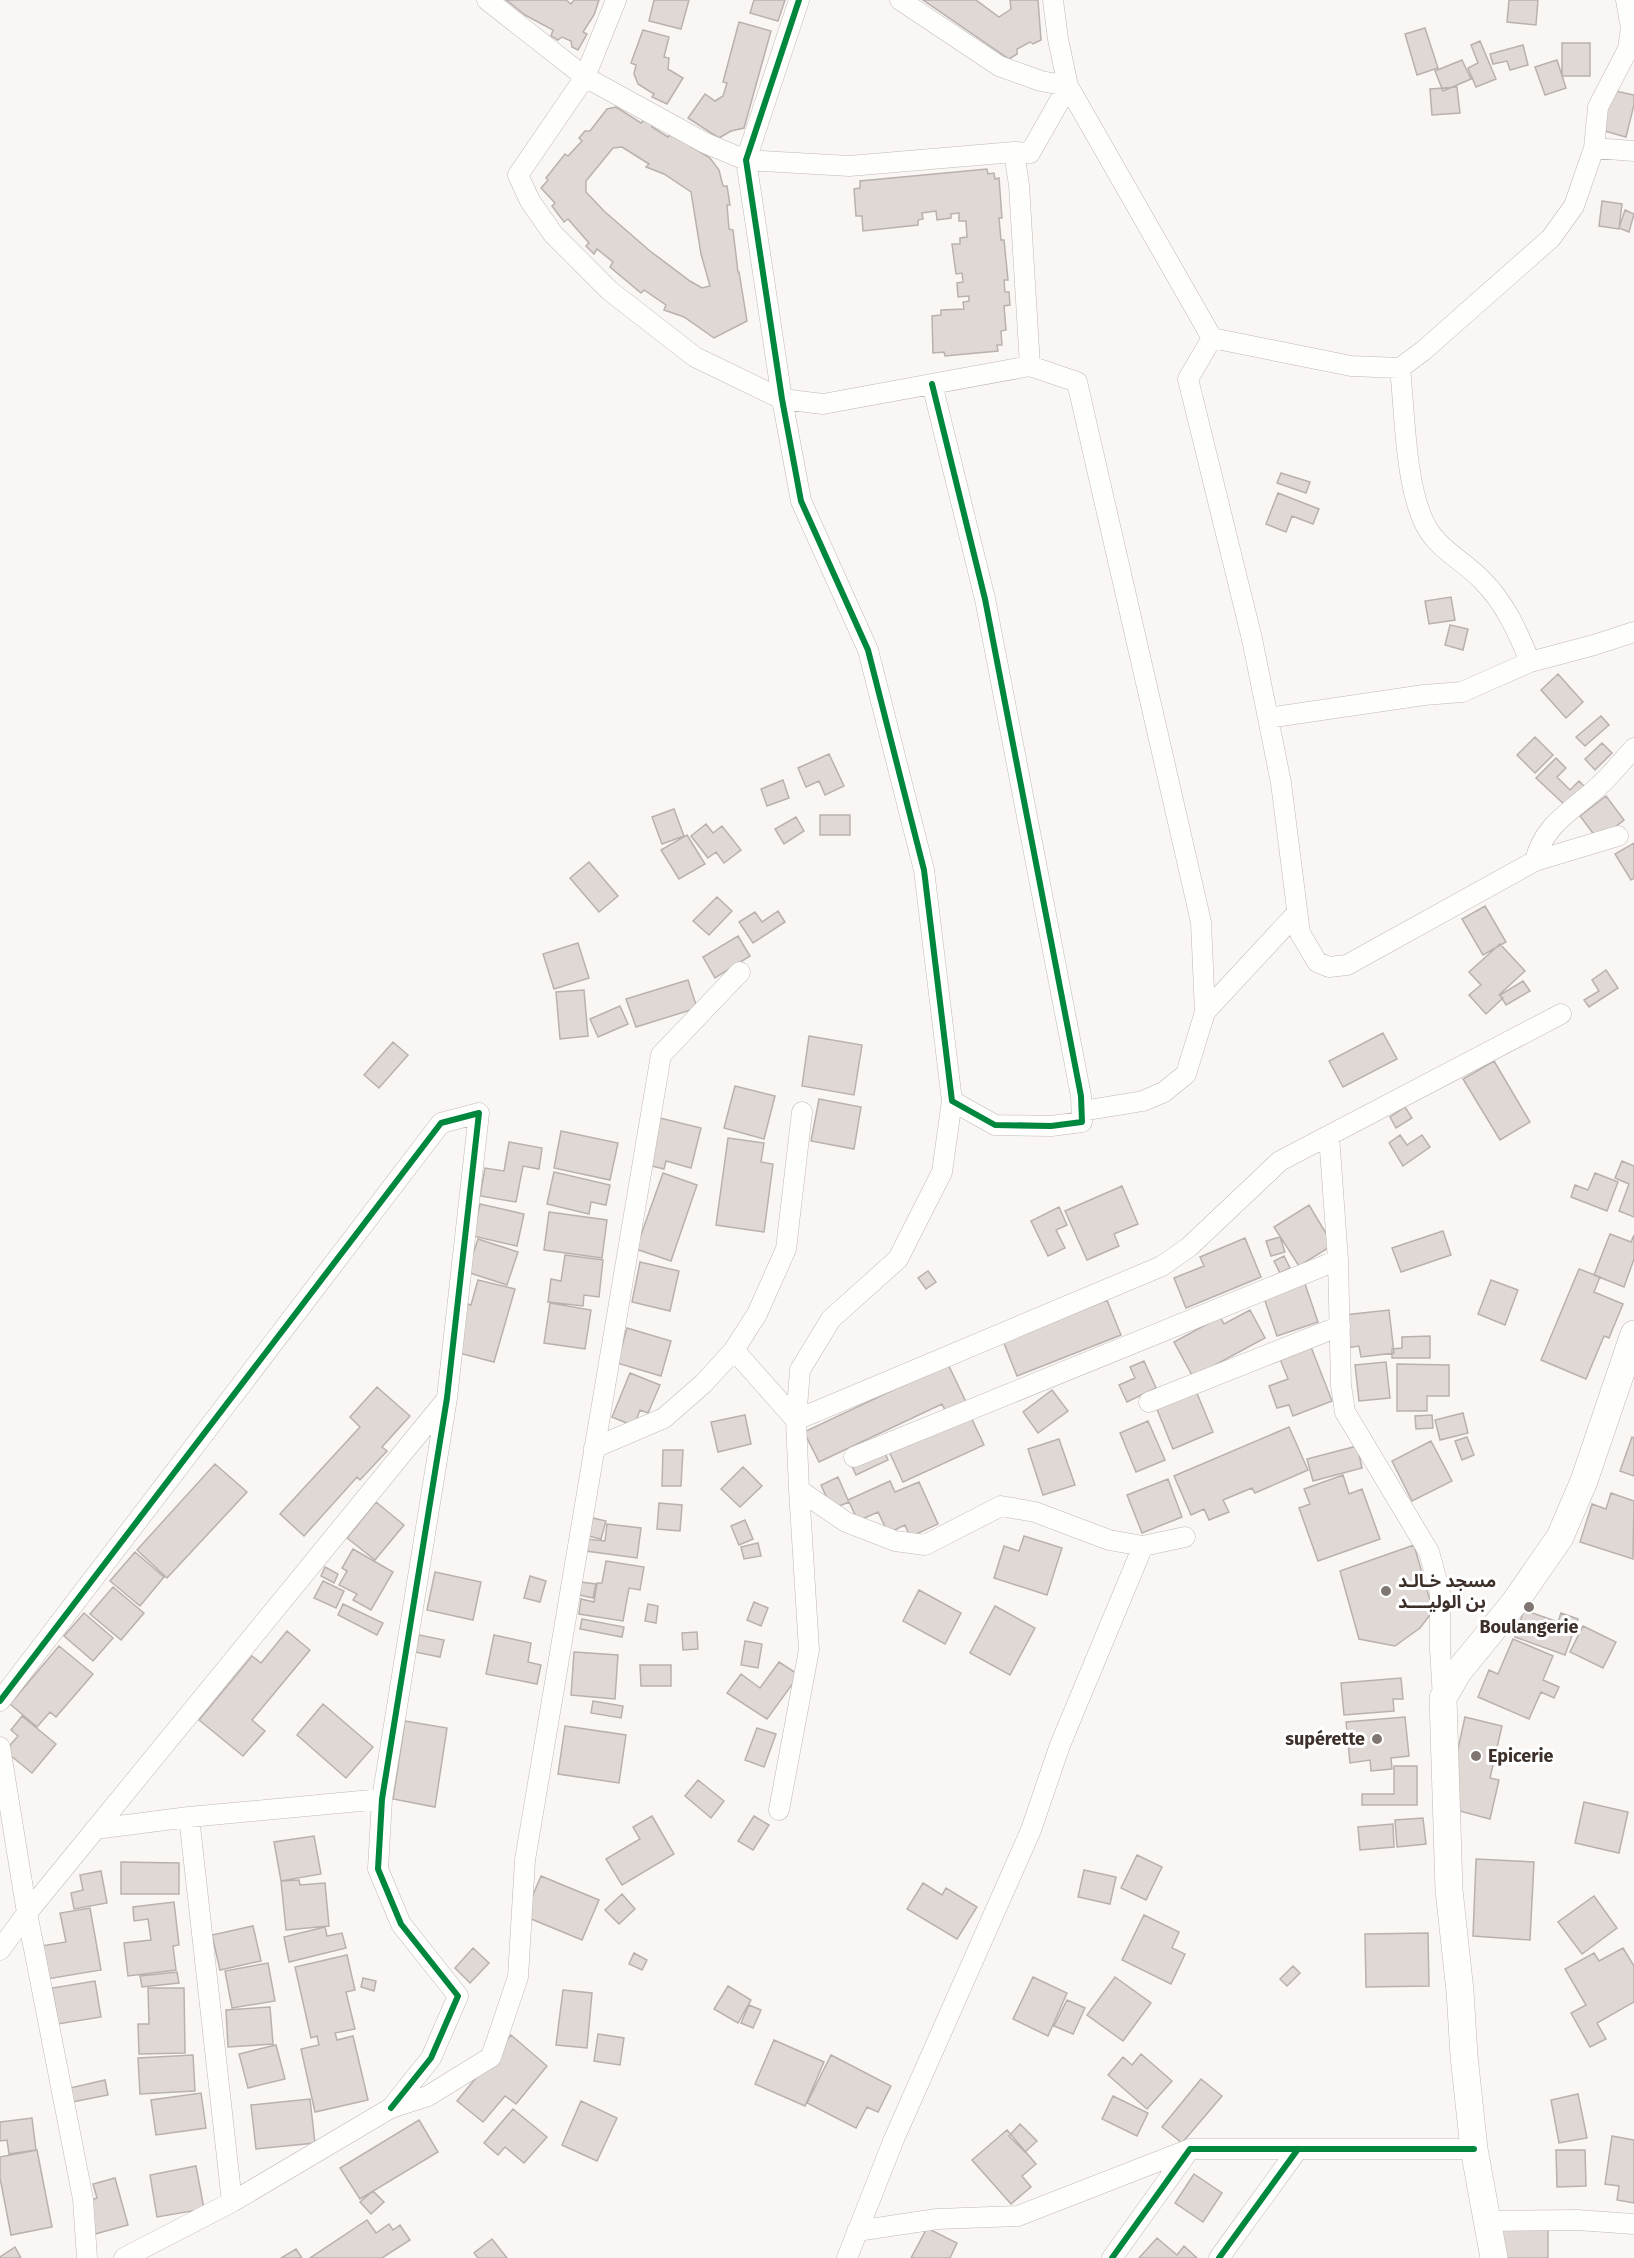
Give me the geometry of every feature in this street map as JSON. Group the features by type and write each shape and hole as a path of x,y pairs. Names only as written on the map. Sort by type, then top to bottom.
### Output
{"street":[{"path":"487,0 585,77 705,143 746,160 849,166 1014,152 1030,153 1068,86"},
{"path":"616,0 585,77 518,175 530,201 553,234 610,291 695,357 782,399 823,404 1030,366 1077,382 1201,922 1205,1012 1186,1074 1179,1080 1164,1092 1143,1101 1082,1112"},
{"path":"779,1810 809,1650 798,1490 796,1420 800,1370 831,1319 898,1259 942,1172 952,1101 924,870 868,650 801,501 782,399 746,160 800,0"},
{"path":"900,0 999,66 1041,81 1068,86"},
{"path":"1053,0 1068,86 1212,338 1351,366 1400,368 1423,351 1551,238 1574,206 1594,148 1598,107 1628,49 1631,28 1626,0"},
{"path":"1594,148 1634,152"},
{"path":"1014,152 1019,185 1030,366"},
{"path":"1212,338 1188,379 1252,639 1268,718 1281,783 1300,933 1317,962 1329,967 1347,965 1535,861 1618,836"},
{"path":"1400,368 1412,490 1426,527 1453,556 1482,580 1512,618 1530,662"},
{"path":"932,384 985,598 1082,1096 1082,1122 1051,1126 995,1125 952,1101"},
{"path":"1268,718 1424,695 1462,692 1530,662 1634,632"},
{"path":"1535,861 1552,825 1600,785 1634,748"},
{"path":"1205,1012 1297,913"},
{"path":"124,2258 232,2202 391,2108 428,2096 491,2057 518,1977 525,1860 661,1055 740,972"},
{"path":"796,1420 1162,1266 1189,1247 1280,1161 1561,1014"},
{"path":"594,1448 664,1418 704,1383 734,1350 757,1314 786,1249 802,1112"},
{"path":"0,1701 441,1124 479,1113 447,1398 382,1799 378,1869 400,1924 458,1996 431,2058 391,2108"},
{"path":"1329,1136 1338,1260 1341,1385 1346,1412 1429,1552 1440,1592 1439,1630 1449,1890 1474,2149 1494,2258"},
{"path":"854,1457 1338,1260"},
{"path":"1149,1402 1340,1326"},
{"path":"1443,1698 1458,1672 1515,1602 1560,1537 1627,1376 1634,1334"},
{"path":"734,1350 796,1420"},
{"path":"0,1950 27,1912 447,1398"},
{"path":"798,1490 846,1522 895,1541 926,1545 1001,1506 1035,1512 1109,1540 1143,1546 1185,1537"},
{"path":"847,2258 894,2139 1031,1830 1060,1745 1143,1546"},
{"path":"0,1747 27,1912 83,2199 87,2258"},
{"path":"95,1829 189,1817 382,1799"},
{"path":"189,1817 232,2202"},
{"path":"857,2231 937,2219 1018,2216 1190,2149 1474,2149"},
{"path":"1112,2258 1190,2149"},
{"path":"1219,2258 1298,2149"},
{"path":"1488,2221 1577,2220 1634,2224"}],"building":[{"path":"506,0 566,0 571,4 574,0 599,0 594,15 583,32 587,34 578,50 572,47 571,41 562,37 558,40 551,36 553,30 525,15"},
{"path":"654,0 689,0 681,29 649,21"},
{"path":"754,0 785,0 778,21 750,13"},
{"path":"923,0 976,0 999,17 1011,9 1010,0 1038,0 1041,40 1033,44 1030,42 1017,49 1017,54 1009,59"},
{"path":"1509,0 1538,0 1536,25 1507,22"},
{"path":"739,22 771,31 744,128 731,131 719,138 688,118 705,94 715,101 723,96 727,83 723,82"},
{"path":"1425,28 1438,68 1417,75 1405,34"},
{"path":"643,30 669,37 664,57 669,58 668,69 683,78 667,104 652,97 654,94 638,84 634,74 636,65 631,63"},
{"path":"1480,41 1496,79 1476,87 1468,68 1478,63 1471,45"},
{"path":"1562,43 1590,43 1590,76 1562,76"},
{"path":"1523,45 1528,65 1510,70 1507,61 1493,64 1490,54"},
{"path":"1462,60 1471,79 1443,91 1435,71"},
{"path":"1557,60 1566,88 1545,95 1535,67"},
{"path":"1457,87 1460,113 1432,115 1430,89"},
{"path":"1611,90 1634,95 1634,105 1626,137 1601,130"},
{"path":"616,107 641,123 645,119 652,123 652,127 668,137 671,134 710,158 719,170 723,186 727,186 730,205 727,205 729,229 733,230 747,321 714,338 684,317 664,310 666,305 644,290 641,293 610,267 613,262 597,249 594,254 586,246 589,243 568,219 564,222 552,206 555,203 541,188 548,180 546,178 565,154 568,156 582,141 579,138 585,131 590,131 607,109","holes":["622,147 649,164 646,167 664,174 691,192 701,254 710,286 702,288 650,251 586,192 586,181 613,148"]},
{"path":"987,169 988,174 994,173 995,179 999,178 1002,218 999,218 1008,280 1004,280 1005,292 1009,292 1010,305 1004,306 1006,330 1001,331 1002,345 997,345 998,351 945,356 944,352 933,353 932,316 941,315 941,310 964,309 963,302 969,301 969,296 958,297 957,283 963,282 962,273 956,274 952,244 960,244 960,238 967,237 966,221 959,221 959,213 951,214 951,218 937,220 936,211 922,213 923,219 918,220 918,225 863,231 862,216 856,216 854,189 860,188 860,181"},
{"path":"1602,201 1622,204 1619,229 1599,226"},
{"path":"1625,210 1634,214 1629,232 1619,228"},
{"path":"1281,473 1310,482 1306,493 1277,483"},
{"path":"1278,493 1319,509 1313,524 1292,516 1286,532 1266,524"},
{"path":"1451,597 1455,620 1429,624 1425,601"},
{"path":"1450,625 1468,629 1463,650 1445,645"},
{"path":"1558,674 1583,702 1566,718 1541,690"},
{"path":"1601,716 1609,725 1585,746 1576,737"},
{"path":"1535,737 1553,755 1535,773 1517,755"},
{"path":"1602,743 1612,753 1595,770 1585,759"},
{"path":"829,754 844,786 825,795 819,781 806,787 798,768"},
{"path":"1556,758 1566,768 1557,777 1570,790 1579,781 1586,788 1567,807 1536,778"},
{"path":"783,780 789,798 767,806 761,789"},
{"path":"1606,796 1624,820 1598,840 1580,816"},
{"path":"674,809 684,836 662,844 652,817"},
{"path":"820,815 850,815 850,835 820,835"},
{"path":"796,817 804,831 784,844 775,829"},
{"path":"706,824 713,833 722,826 741,850 724,863 716,852 708,858 691,836"},
{"path":"687,835 705,864 679,879 661,850"},
{"path":"1634,843 1634,878 1631,880 1615,854"},
{"path":"589,862 618,896 599,912 570,878"},
{"path":"717,897 732,911 709,935 693,921"},
{"path":"1485,906 1506,942 1483,955 1462,919"},
{"path":"778,911 785,922 753,943 739,922 755,912 762,922"},
{"path":"738,936 750,956 715,978 703,957"},
{"path":"578,943 589,978 554,989 543,954"},
{"path":"1500,944 1525,971 1499,995 1503,998 1486,1014 1469,995 1481,985 1469,972"},
{"path":"1606,970 1618,988 1589,1007 1584,1000 1599,991 1592,980"},
{"path":"688,980 697,1008 636,1027 626,999"},
{"path":"1523,981 1530,991 1506,1005 1500,995"},
{"path":"584,990 588,1036 560,1039 556,992"},
{"path":"620,1006 628,1024 598,1037 590,1019"},
{"path":"1383,1033 1397,1059 1343,1087 1329,1061"},
{"path":"809,1036 862,1045 854,1095 802,1086"},
{"path":"393,1042 408,1055 379,1088 364,1075"},
{"path":"1494,1061 1530,1122 1500,1140 1463,1079"},
{"path":"735,1086 775,1096 764,1139 724,1128"},
{"path":"819,1099 861,1107 854,1149 811,1141"},
{"path":"1405,1107 1412,1118 1396,1128 1390,1117"},
{"path":"660,1118 701,1128 691,1168 666,1161 664,1169 648,1165"},
{"path":"561,1131 618,1143 610,1180 554,1168"},
{"path":"1400,1135 1407,1145 1422,1135 1430,1147 1403,1166 1389,1143"},
{"path":"728,1138 764,1143 761,1162 773,1164 764,1232 716,1225"},
{"path":"509,1142 542,1148 539,1169 523,1166 516,1202 480,1196 485,1168 504,1171"},
{"path":"1622,1161 1634,1166 1634,1217 1619,1211 1629,1184 1615,1178"},
{"path":"554,1172 610,1185 606,1205 591,1202 589,1214 547,1204"},
{"path":"663,1173 697,1185 671,1261 636,1249"},
{"path":"1595,1173 1618,1182 1607,1211 1571,1197 1575,1185 1588,1190"},
{"path":"1122,1186 1138,1224 1114,1234 1119,1246 1087,1260 1065,1211"},
{"path":"480,1204 524,1214 517,1246 473,1236"},
{"path":"1309,1205 1333,1245 1299,1266 1274,1227"},
{"path":"1059,1207 1067,1225 1056,1230 1065,1248 1048,1256 1031,1221"},
{"path":"549,1212 607,1220 602,1258 544,1250"},
{"path":"1443,1231 1451,1255 1401,1272 1392,1248"},
{"path":"1610,1234 1631,1242 1634,1235 1634,1259 1624,1287 1594,1275"},
{"path":"1280,1237 1285,1252 1271,1256 1266,1241"},
{"path":"1245,1238 1261,1277 1186,1308 1174,1278 1204,1266 1200,1257"},
{"path":"478,1239 518,1252 507,1285 467,1272"},
{"path":"565,1255 603,1260 599,1297 584,1295 583,1306 548,1302 551,1279 561,1281"},
{"path":"1284,1256 1290,1268 1280,1273 1274,1261"},
{"path":"640,1262 679,1271 670,1311 632,1302"},
{"path":"1579,1269 1600,1277 1594,1292 1623,1304 1609,1338 1604,1336 1586,1379 1541,1360"},
{"path":"928,1271 936,1282 926,1289 918,1278"},
{"path":"478,1280 515,1289 494,1362 455,1352 467,1304 471,1305"},
{"path":"1491,1280 1518,1290 1505,1325 1478,1314"},
{"path":"1304,1281 1318,1322 1277,1336 1263,1295"},
{"path":"1107,1300 1121,1335 1017,1376 1003,1341"},
{"path":"550,1303 591,1310 585,1349 544,1343"},
{"path":"1250,1310 1265,1338 1193,1377 1174,1342 1220,1317 1224,1324"},
{"path":"1389,1310 1394,1353 1361,1357 1359,1346 1347,1348 1344,1315"},
{"path":"627,1328 671,1341 661,1376 617,1363"},
{"path":"1430,1336 1430,1358 1392,1358 1392,1349 1402,1348 1402,1337"},
{"path":"1311,1347 1332,1401 1293,1416 1289,1405 1277,1408 1269,1386 1288,1379 1280,1359"},
{"path":"1144,1361 1156,1388 1127,1402 1119,1385 1135,1378 1130,1367"},
{"path":"1386,1362 1390,1398 1359,1401 1355,1365"},
{"path":"948,1364 966,1402 946,1412 942,1404 819,1462 804,1432"},
{"path":"1397,1364 1449,1365 1449,1396 1427,1396 1427,1411 1397,1411"},
{"path":"630,1373 660,1385 648,1413 640,1410 634,1426 612,1417"},
{"path":"377,1387 410,1416 382,1447 387,1451 360,1480 357,1477 304,1536 280,1514 360,1427 350,1417"},
{"path":"1052,1390 1068,1411 1038,1433 1023,1412"},
{"path":"1196,1391 1213,1432 1173,1449 1156,1407"},
{"path":"969,1413 984,1445 903,1482 888,1449"},
{"path":"1463,1413 1468,1433 1440,1440 1435,1420"},
{"path":"745,1415 751,1444 718,1452 711,1422"},
{"path":"1432,1415 1433,1428 1416,1429 1415,1416"},
{"path":"1148,1421 1165,1460 1136,1472 1120,1433"},
{"path":"1289,1427 1308,1470 1255,1493 1252,1488 1223,1500 1229,1512 1209,1520 1204,1509 1191,1515 1174,1476"},
{"path":"1467,1437 1474,1455 1462,1460 1455,1441"},
{"path":"1632,1437 1634,1438 1634,1476 1620,1471"},
{"path":"1059,1439 1075,1485 1043,1495 1028,1449"},
{"path":"1431,1441 1452,1481 1412,1501 1392,1461"},
{"path":"1357,1446 1362,1468 1313,1481 1307,1459"},
{"path":"663,1450 683,1450 681,1486 662,1486"},
{"path":"884,1451 888,1460 856,1475 852,1466"},
{"path":"215,1464 247,1492 167,1578 137,1550"},
{"path":"743,1467 762,1486 740,1507 721,1489"},
{"path":"1343,1475 1349,1494 1362,1489 1380,1539 1318,1561 1299,1508 1310,1504 1304,1489"},
{"path":"838,1477 848,1500 890,1481 895,1492 919,1482 938,1524 910,1537 905,1525 888,1533 878,1512 858,1521 849,1502 832,1509 821,1485"},
{"path":"1168,1479 1182,1517 1142,1533 1127,1495"},
{"path":"1611,1493 1634,1501 1633,1559 1580,1542 1592,1504 1606,1509"},
{"path":"376,1502 404,1525 375,1560 347,1538"},
{"path":"659,1503 682,1505 680,1531 657,1529"},
{"path":"593,1518 606,1521 601,1539 588,1536"},
{"path":"745,1520 753,1539 739,1545 731,1526"},
{"path":"607,1524 641,1528 637,1558 586,1551 587,1539 605,1541"},
{"path":"1024,1536 1062,1548 1047,1595 994,1578 1004,1546 1019,1551"},
{"path":"758,1543 761,1556 744,1559 741,1547"},
{"name":"مسجد خـالـد بن الوليــــد","path":"1414,1545 1433,1611 1420,1628 1395,1646 1359,1639 1340,1571"},
{"path":"353,1549 393,1572 371,1610 353,1600 357,1594 339,1585 347,1571 342,1568"},
{"path":"135,1552 164,1577 140,1606 110,1581"},
{"path":"606,1561 644,1567 640,1590 629,1588 623,1621 579,1614 581,1599 594,1602 597,1583 602,1583"},
{"path":"325,1567 338,1574 334,1583 321,1576"},
{"path":"435,1572 481,1582 473,1620 427,1610"},
{"path":"530,1576 546,1581 540,1602 524,1598"},
{"path":"323,1581 344,1591 336,1608 314,1598"},
{"path":"581,1582 596,1584 593,1598 579,1595"},
{"path":"113,1587 144,1613 121,1640 90,1614"},
{"path":"919,1590 961,1613 945,1644 903,1621"},
{"path":"754,1602 768,1608 761,1626 747,1620"},
{"path":"343,1604 383,1623 377,1635 338,1615"},
{"path":"648,1604 658,1606 656,1623 645,1621"},
{"path":"995,1606 1035,1628 1010,1675 970,1653"},
{"path":"1524,1610 1558,1622 1561,1613 1578,1619 1565,1655 1515,1637"},
{"path":"84,1613 113,1638 93,1661 64,1636"},
{"path":"582,1619 624,1627 622,1637 580,1629"},
{"path":"1583,1626 1616,1642 1603,1668 1570,1652"},
{"path":"287,1631 310,1650 252,1720 265,1731 243,1756 199,1720 252,1656 261,1663"},
{"path":"697,1632 698,1649 683,1650 682,1633"},
{"path":"419,1635 444,1640 440,1657 415,1652"},
{"path":"494,1635 531,1643 528,1662 541,1665 537,1684 486,1674"},
{"path":"1513,1639 1553,1656 1543,1680 1559,1687 1554,1698 1541,1692 1529,1719 1478,1697 1489,1670 1498,1674"},
{"path":"745,1641 762,1644 758,1668 741,1665"},
{"path":"59,1646 93,1674 56,1717 50,1712 37,1727 10,1704"},
{"path":"574,1652 618,1655 615,1699 571,1695"},
{"path":"779,1662 799,1675 767,1719 727,1693 741,1674 760,1688"},
{"path":"640,1665 671,1665 671,1686 641,1686"},
{"path":"1401,1678 1403,1699 1393,1699 1394,1711 1344,1715 1341,1683"},
{"path":"593,1701 623,1706 621,1718 591,1713"},
{"path":"323,1704 373,1747 346,1778 297,1735"},
{"path":"22,1716 56,1744 32,1773 5,1751 18,1736 11,1730"},
{"name":"supérette","path":"1405,1717 1409,1756 1391,1758 1392,1769 1371,1771 1370,1760 1350,1763 1346,1722"},
{"name":"Epicerie","path":"1465,1717 1502,1726 1490,1778 1499,1780 1490,1819 1452,1809 1451,1780"},
{"path":"405,1721 447,1728 435,1807 393,1799"},
{"path":"565,1726 626,1735 619,1783 558,1774"},
{"path":"757,1728 776,1734 764,1767 745,1760"},
{"path":"1394,1766 1417,1766 1417,1805 1362,1805 1362,1794 1394,1794"},
{"path":"698,1780 724,1801 711,1818 685,1796"},
{"path":"1584,1802 1628,1812 1619,1853 1575,1843"},
{"path":"652,1816 674,1854 622,1885 606,1859 640,1839 633,1827"},
{"path":"754,1816 769,1825 753,1850 738,1841"},
{"path":"1423,1818 1426,1844 1397,1847 1395,1820"},
{"path":"1393,1824 1394,1847 1360,1850 1358,1827"},
{"path":"314,1836 321,1874 281,1881 274,1842"},
{"path":"1137,1855 1162,1867 1146,1900 1121,1888"},
{"path":"1476,1859 1534,1862 1530,1940 1473,1936"},
{"path":"121,1862 179,1863 179,1894 121,1894"},
{"path":"1084,1870 1116,1877 1110,1904 1078,1897"},
{"path":"101,1871 107,1903 74,1909 71,1893 83,1890 80,1875"},
{"path":"541,1876 599,1900 582,1940 524,1916"},
{"path":"299,1880 300,1885 325,1883 329,1926 286,1930 281,1881"},
{"path":"923,1883 942,1895 946,1888 977,1907 957,1939 907,1909"},
{"path":"622,1894 635,1909 619,1924 605,1910"},
{"path":"1594,1896 1617,1928 1582,1954 1558,1922"},
{"path":"174,1902 179,1945 173,1946 176,1970 128,1976 124,1943 151,1940 148,1919 134,1921 133,1907"},
{"path":"90,1908 101,1970 47,1979 41,1946 66,1942 60,1913"},
{"path":"1144,1915 1179,1932 1172,1948 1185,1954 1171,1984 1122,1960"},
{"path":"253,1926 261,1961 220,1970 212,1935"},
{"path":"325,1927 327,1936 342,1933 346,1948 289,1962 284,1937"},
{"path":"1428,1933 1429,1986 1366,1987 1365,1934"},
{"path":"473,1948 489,1963 470,1983 455,1968"},
{"path":"1623,1948 1634,1966 1634,2002 1597,2023 1606,2039 1590,2047 1571,2013 1586,2005 1565,1969 1594,1953 1599,1961"},
{"path":"634,1953 647,1960 642,1970 629,1964"},
{"path":"347,1955 355,1990 346,1992 355,2029 335,2033 337,2040 353,2036 368,2100 315,2112 301,2049 319,2045 317,2036 311,2038 295,1967"},
{"path":"268,1963 275,2001 232,2008 225,1971"},
{"path":"1293,1966 1300,1973 1287,1986 1280,1979"},
{"path":"177,1972 179,1983 142,1987 140,1976"},
{"path":"1033,1977 1067,1993 1048,2036 1013,2019"},
{"path":"1115,1977 1151,2003 1123,2041 1087,2015"},
{"path":"363,1978 376,1981 374,1991 361,1987"},
{"path":"95,1981 101,2017 58,2024 52,1988"},
{"path":"728,1986 751,2000 738,2023 714,2009"},
{"path":"148,1988 184,1988 185,2053 139,2054 138,2024 149,2024"},
{"path":"563,1990 592,1993 587,2048 556,2045"},
{"path":"1067,2000 1085,2008 1073,2034 1054,2026"},
{"path":"749,2005 761,2010 753,2028 741,2023"},
{"path":"270,2007 273,2044 228,2047 226,2010"},
{"path":"598,2034 624,2038 620,2065 594,2061"},
{"path":"511,2035 547,2066 516,2104 505,2096 483,2122 457,2101"},
{"path":"774,2040 824,2062 805,2106 755,2084"},
{"path":"276,2045 285,2079 248,2088 239,2054"},
{"path":"1141,2054 1172,2081 1147,2109 1108,2075 1123,2057 1132,2065"},
{"path":"193,2055 195,2091 140,2094 138,2058"},
{"path":"831,2055 891,2086 878,2112 867,2107 856,2128 807,2103"},
{"path":"1201,2079 1222,2096 1182,2143 1162,2127"},
{"path":"105,2080 108,2095 72,2102 70,2088"},
{"path":"201,2093 206,2128 156,2135 151,2100"},
{"path":"1578,2094 1587,2138 1559,2143 1551,2100"},
{"path":"1113,2096 1148,2113 1137,2136 1102,2119"},
{"path":"310,2099 315,2143 256,2149 251,2105"},
{"path":"581,2101 617,2118 597,2161 562,2145"},
{"path":"513,2109 547,2137 524,2163 505,2147 498,2155 484,2143"},
{"path":"32,2118 36,2150 9,2154 7,2140 0,2141 0,2122"},
{"path":"419,2120 438,2152 360,2199 340,2168"},
{"path":"1020,2124 1037,2141 1025,2152 1009,2136"},
{"path":"1007,2130 1036,2164 1022,2176 1031,2187 1011,2204 972,2160"},
{"path":"1612,2136 1634,2140 1634,2203 1617,2200 1619,2186 1605,2184"},
{"path":"37,2150 52,2227 11,2235 0,2178 0,2157"},
{"path":"1556,2150 1585,2150 1586,2186 1557,2187"},
{"path":"196,2166 204,2209 157,2217 150,2175"},
{"path":"1194,2174 1222,2193 1203,2222 1175,2203"},
{"path":"115,2178 128,2225 95,2234 85,2202 97,2198 93,2184"},
{"path":"373,2191 384,2202 371,2214 360,2202"},
{"path":"367,2220 376,2233 389,2224 393,2230 400,2225 410,2240 382,2258 310,2258"},
{"path":"927,2228 957,2243 950,2258 911,2258"},
{"path":"1500,2230 1548,2230 1548,2258 1500,2258"},
{"path":"1157,2238 1177,2255 1184,2246 1197,2258 1139,2258"},
{"path":"492,2239 507,2258 478,2258 474,2253"},
{"path":"15,2247 21,2258 0,2257"},
{"path":"296,2249 302,2258 281,2258"}],"cycle path":[{"path":"799,0 746,160 782,399 801,501 868,650 924,870 952,1101 995,1125 1051,1126 1082,1122 1081,1096 985,599 932,384"},
{"path":"0,1701 441,1123 479,1113 447,1398 382,1799 378,1869 401,1924 458,1996 431,2058 391,2108"},
{"path":"1112,2258 1190,2149 1474,2149"},
{"path":"1219,2258 1298,2149"}],"place":[{"name":"مسجد خـالـد بن الوليــــد","path":"1386,1591"},
{"name":"Boulangerie","path":"1529,1607"},
{"name":"supérette","path":"1377,1739"},
{"name":"Epicerie","path":"1476,1756"}]}
